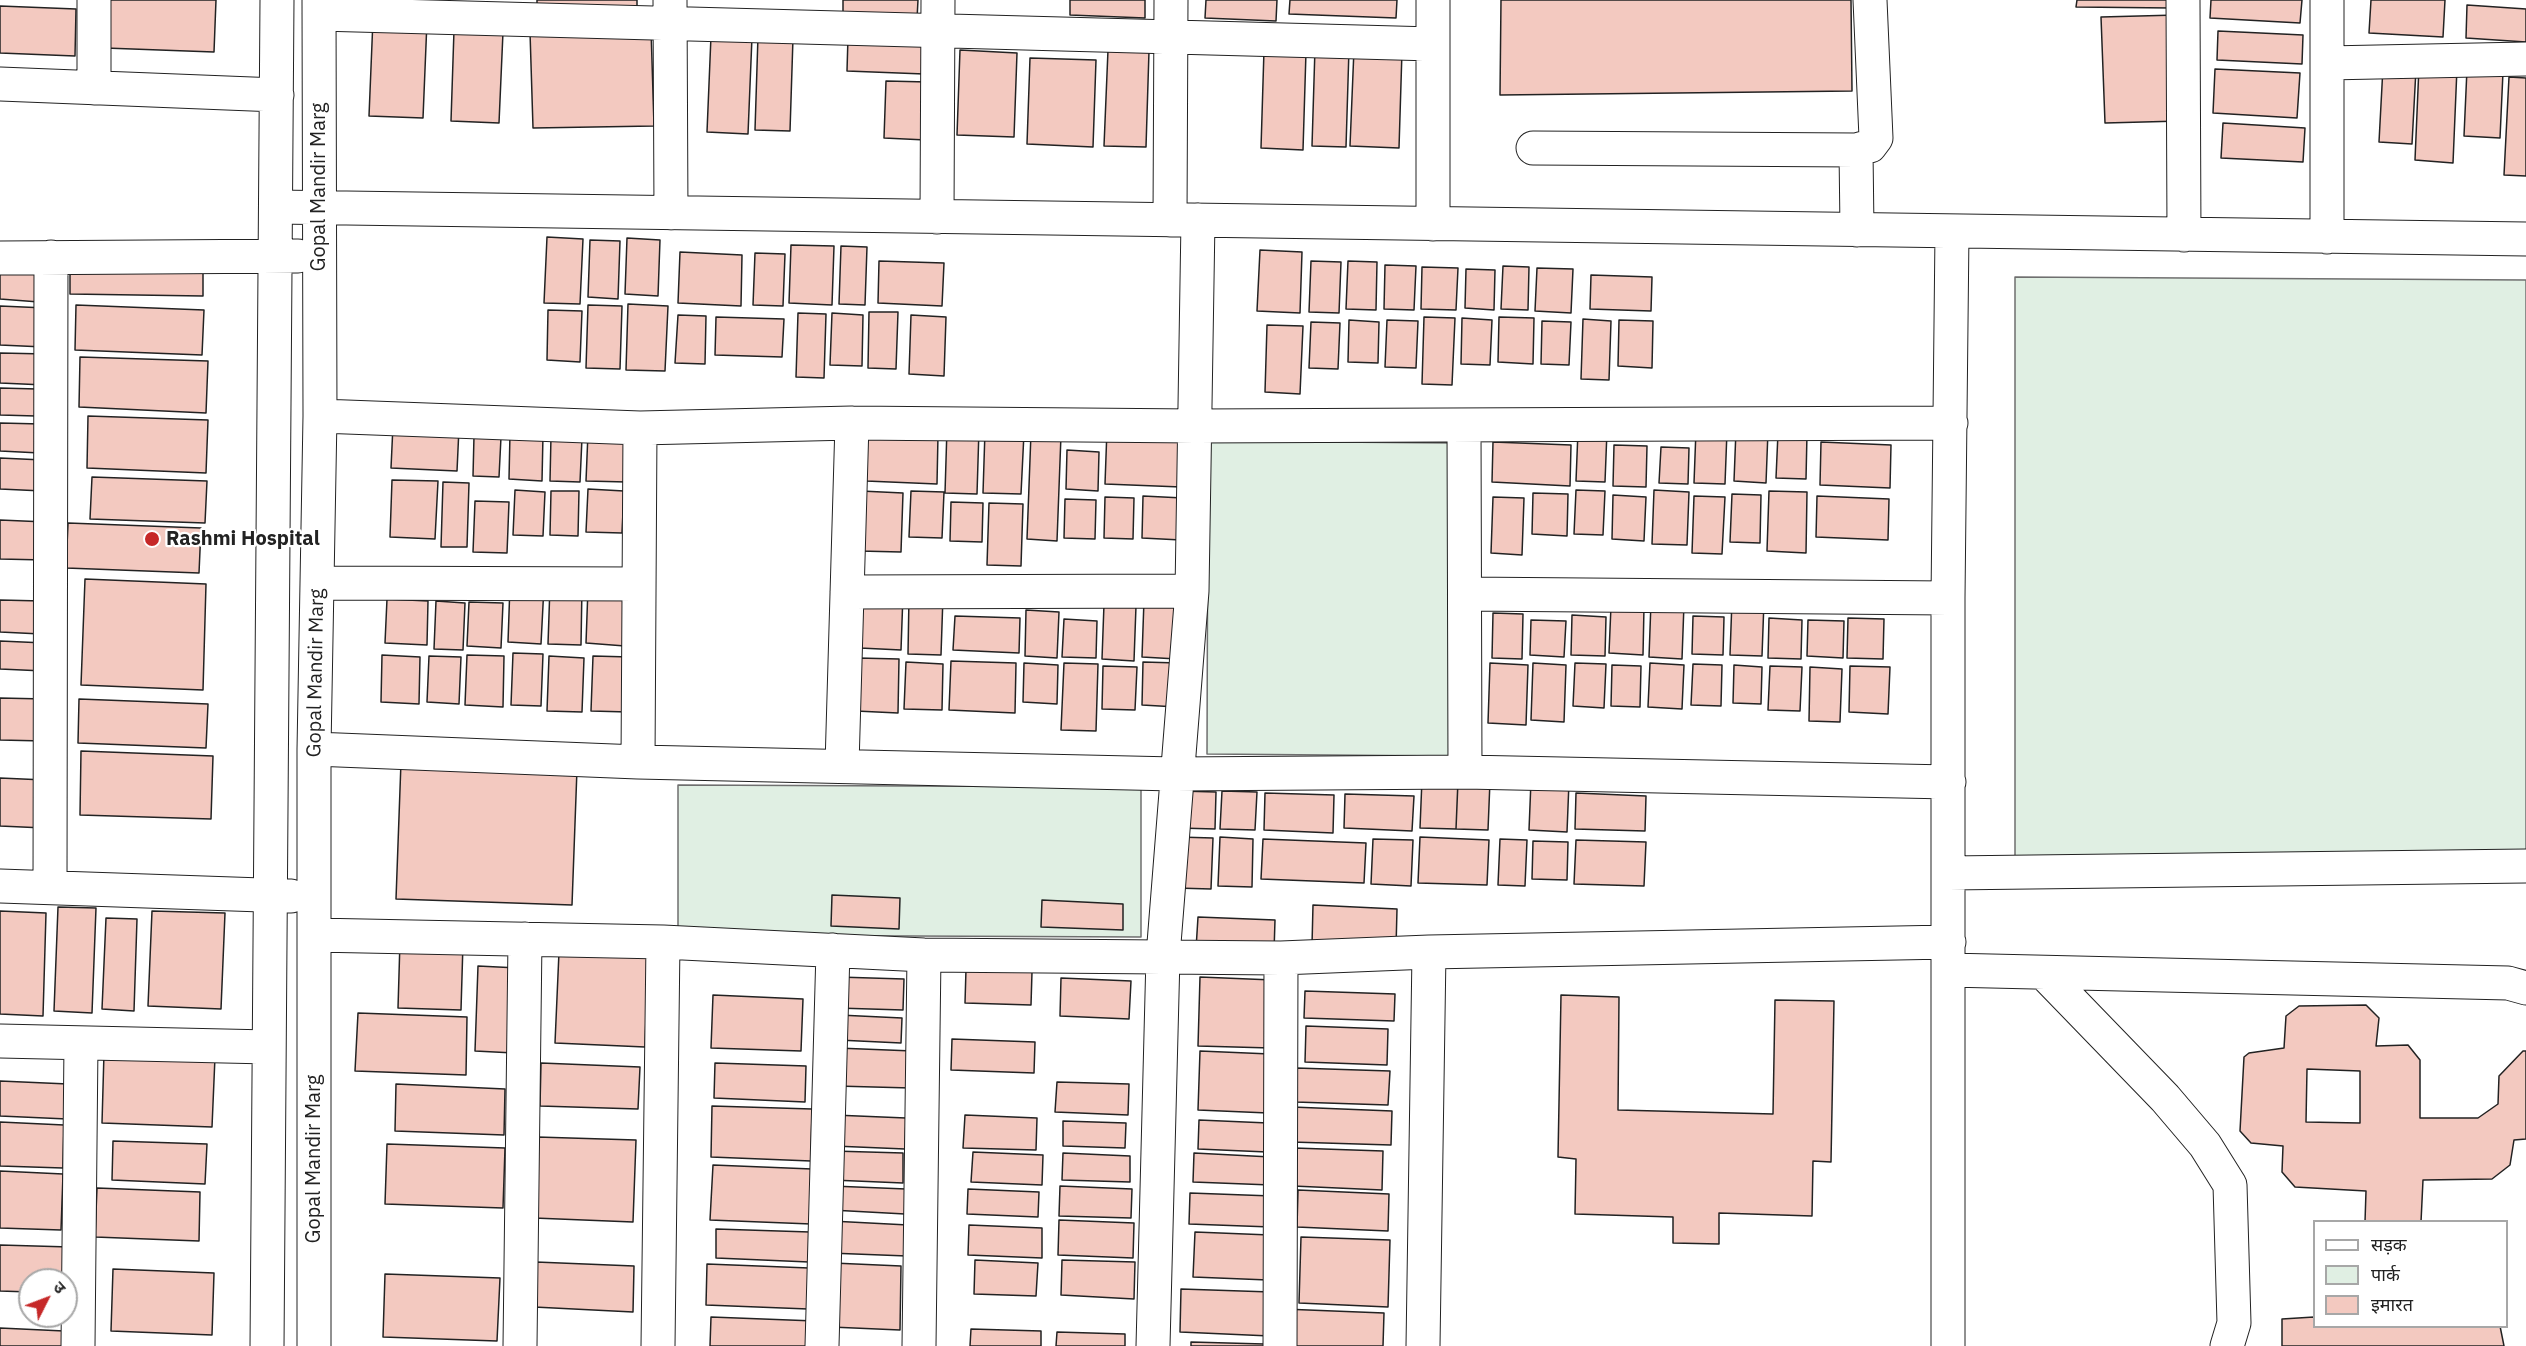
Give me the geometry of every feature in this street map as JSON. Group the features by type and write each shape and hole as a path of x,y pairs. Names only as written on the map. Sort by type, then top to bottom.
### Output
{"street":[{"path":"94,0 94,88"},
{"path":"267,1346 277,0"},
{"path":"1153,1346 1163,956 1175,774 1192,591 1194,426 1184,220 1171,36 1172,0"},
{"path":"1433,0 1433,224"},
{"path":"1533,148 1857,150 1870,146 1876,138 1870,0"},
{"path":"2184,0 2184,235"},
{"path":"2326,0 2327,237"},
{"path":"319,7 938,15 1171,36 1433,44"},
{"name":"Gopal Mandir Marg","path":"314,1346 314,897 320,416 319,7"},
{"path":"670,12 671,213"},
{"path":"937,217 938,15"},
{"path":"2327,63 2526,59"},
{"path":"0,84 277,95"},
{"path":"1857,150 1857,230"},
{"path":"276,207 2526,239"},
{"path":"1948,1346 1948,598 1952,231"},
{"path":"0,258 318,256"},
{"path":"50,887 51,258"},
{"path":"320,416 640,428 852,423 1194,426 1951,423"},
{"path":"842,765 852,423"},
{"path":"1464,425 1465,772"},
{"path":"638,762 640,428"},
{"path":"317,582 639,584"},
{"path":"847,592 1192,591"},
{"path":"1465,594 1948,598"},
{"path":"315,749 638,762 1175,774 1465,772 1949,782"},
{"path":"1949,873 2526,866"},
{"path":"0,886 314,897"},
{"path":"314,935 663,942 924,955 1281,958 1429,951 1948,956 2044,973 2508,983 2526,988"},
{"path":"520,1346 525,939"},
{"path":"658,1346 663,942"},
{"path":"822,1346 833,950"},
{"path":"1423,1346 1429,951"},
{"path":"919,1346 924,955"},
{"path":"1280,1346 1281,958"},
{"path":"2044,973 2165,1098 2205,1146 2230,1185 2234,1323 2228,1346"},
{"path":"0,1041 269,1047"},
{"path":"78,1346 81,1043"}],"green space":[{"path":"2015,277 2526,280 2526,881 2015,878"},
{"path":"1208,441 1451,443 1450,756 1207,754"},
{"path":"678,785 1141,787 1141,937 678,935"}],"building":[{"path":"106,0 216,0 214,52 105,48"},
{"path":"537,0 637,0 637,7 537,4"},
{"path":"843,0 918,0 917,19 843,17"},
{"path":"1070,0 1145,0 1145,18 1070,15"},
{"path":"1206,0 1277,0 1276,21 1205,18"},
{"path":"1290,0 1397,0 1396,18 1289,14"},
{"path":"1501,0 1851,0 1852,91 1500,95"},
{"path":"2077,0 2172,0 2172,8 2076,7"},
{"path":"2211,0 2302,0 2300,23 2210,18"},
{"path":"2371,0 2445,0 2443,37 2369,33"},
{"path":"2467,5 2526,9 2526,42 2466,38"},
{"path":"0,6 76,9 75,56 0,53"},
{"path":"2177,15 2181,121 2105,123 2101,17"},
{"path":"373,19 427,21 423,118 369,116"},
{"path":"651,29 654,126 533,128 530,32"},
{"path":"454,30 503,32 499,123 451,121"},
{"path":"2218,31 2303,35 2302,64 2217,60"},
{"path":"711,36 752,37 748,134 707,132"},
{"path":"758,36 793,38 790,131 755,130"},
{"path":"848,37 925,40 924,74 847,71"},
{"path":"1315,48 1349,49 1346,147 1312,146"},
{"path":"1354,49 1402,51 1399,148 1350,146"},
{"path":"960,50 1017,53 1014,137 957,135"},
{"path":"1108,50 1149,51 1146,147 1104,146"},
{"path":"1264,50 1306,52 1303,150 1261,148"},
{"path":"1030,58 1096,60 1093,147 1027,144"},
{"path":"2419,66 2457,68 2453,163 2415,160"},
{"path":"2383,67 2416,69 2412,144 2379,142"},
{"path":"2215,69 2300,73 2297,118 2213,113"},
{"path":"2467,69 2503,72 2500,138 2464,136"},
{"path":"2509,77 2526,78 2526,176 2504,175"},
{"path":"886,81 928,82 926,140 884,138"},
{"path":"2223,123 2305,128 2303,162 2221,158"},
{"path":"547,237 583,239 580,304 544,303"},
{"path":"627,238 660,240 658,296 625,294"},
{"path":"590,240 620,241 618,299 588,297"},
{"path":"791,245 834,246 832,305 789,303"},
{"path":"841,246 867,247 865,305 839,304"},
{"path":"1260,250 1302,252 1300,313 1257,311"},
{"path":"680,252 742,255 741,306 678,303"},
{"path":"755,253 785,254 783,306 753,305"},
{"path":"879,261 944,263 942,306 878,303"},
{"path":"1311,261 1341,262 1339,313 1309,312"},
{"path":"1348,261 1377,262 1376,310 1346,309"},
{"path":"0,262 41,265 39,302 0,299"},
{"path":"1385,265 1416,266 1414,310 1384,309"},
{"path":"70,266 203,267 203,296 70,294"},
{"path":"1503,266 1529,267 1528,310 1501,309"},
{"path":"1422,267 1458,268 1456,310 1421,309"},
{"path":"1537,268 1573,269 1571,313 1535,311"},
{"path":"1466,269 1495,270 1494,310 1465,308"},
{"path":"1591,275 1652,277 1651,311 1590,309"},
{"path":"628,304 668,306 665,371 626,370"},
{"path":"76,305 204,310 202,355 75,350"},
{"path":"588,305 622,306 620,369 586,368"},
{"path":"0,306 46,308 44,347 0,345"},
{"path":"548,310 582,311 580,362 547,360"},
{"path":"869,312 898,312 896,369 868,368"},
{"path":"798,313 826,314 824,378 796,377"},
{"path":"832,313 863,315 862,366 830,365"},
{"path":"678,315 706,316 705,364 675,363"},
{"path":"911,315 946,317 944,376 909,374"},
{"path":"716,317 784,319 782,357 715,355"},
{"path":"1424,317 1455,318 1452,385 1422,384"},
{"path":"1499,317 1534,318 1533,364 1498,362"},
{"path":"1462,318 1492,320 1490,365 1461,364"},
{"path":"1583,319 1611,321 1609,380 1581,379"},
{"path":"1349,320 1379,322 1378,363 1348,362"},
{"path":"1387,320 1418,321 1416,368 1385,367"},
{"path":"1619,320 1653,321 1652,368 1618,366"},
{"path":"1542,321 1571,322 1569,365 1541,364"},
{"path":"1311,322 1340,323 1338,369 1309,368"},
{"path":"1267,325 1303,326 1300,394 1265,392"},
{"path":"0,353 46,354 45,385 0,383"},
{"path":"80,357 208,361 206,413 79,407"},
{"path":"0,388 37,389 36,416 0,415"},
{"path":"88,416 208,420 206,473 87,468"},
{"path":"0,423 41,424 40,453 0,451"},
{"path":"393,425 459,428 457,471 391,468"},
{"path":"947,428 979,429 977,494 945,493"},
{"path":"1107,429 1183,432 1181,487 1105,484"},
{"path":"1696,430 1727,431 1725,484 1694,483"},
{"path":"1736,430 1768,431 1766,483 1734,481"},
{"path":"985,431 1024,433 1021,494 983,493"},
{"path":"1578,431 1607,431 1605,482 1576,481"},
{"path":"867,432 938,435 937,484 866,481"},
{"path":"510,433 543,435 542,481 509,479"},
{"path":"588,433 628,434 627,482 586,481"},
{"path":"1031,433 1061,435 1057,541 1027,539"},
{"path":"1778,433 1807,434 1806,479 1776,478"},
{"path":"474,436 501,437 499,477 473,476"},
{"path":"551,436 582,438 580,482 550,481"},
{"path":"1493,442 1571,445 1570,486 1492,482"},
{"path":"1821,442 1891,445 1890,488 1820,485"},
{"path":"1614,445 1647,446 1646,487 1613,486"},
{"path":"1661,447 1689,448 1688,484 1659,483"},
{"path":"1067,450 1099,452 1098,491 1066,489"},
{"path":"0,458 43,460 43,491 0,489"},
{"path":"92,477 207,481 205,523 90,519"},
{"path":"392,480 438,481 435,539 390,537"},
{"path":"443,482 469,483 467,547 441,547"},
{"path":"588,489 624,491 622,533 586,532"},
{"path":"515,490 545,492 543,536 513,535"},
{"path":"1576,490 1605,491 1603,535 1574,534"},
{"path":"1654,490 1689,492 1687,545 1652,544"},
{"path":"551,491 579,491 578,536 550,535"},
{"path":"861,491 903,493 901,552 859,551"},
{"path":"911,491 944,492 942,538 909,537"},
{"path":"1769,491 1807,492 1806,553 1767,551"},
{"path":"1533,493 1568,494 1567,536 1532,534"},
{"path":"1732,494 1761,495 1760,543 1730,542"},
{"path":"1613,495 1646,497 1644,541 1612,539"},
{"path":"1143,496 1183,498 1181,540 1142,538"},
{"path":"1694,496 1725,497 1722,554 1692,553"},
{"path":"1817,496 1889,499 1888,540 1816,537"},
{"path":"1105,497 1134,498 1133,539 1104,538"},
{"path":"1493,497 1524,498 1522,555 1491,553"},
{"path":"1065,499 1096,500 1095,539 1064,538"},
{"path":"475,501 509,502 507,553 473,552"},
{"path":"951,502 983,503 982,542 950,541"},
{"path":"989,503 1023,504 1021,566 987,565"},
{"path":"0,520 46,522 45,560 0,559"},
{"path":"68,523 201,528 199,573 66,568"},
{"path":"85,579 206,584 203,690 81,685"},
{"path":"510,585 544,586 541,644 508,642"},
{"path":"550,586 582,587 581,645 548,644"},
{"path":"588,588 627,589 625,646 586,643"},
{"path":"862,593 903,594 901,650 860,648"},
{"path":"909,596 943,596 941,655 908,654"},
{"path":"387,599 428,601 427,645 385,643"},
{"path":"0,600 42,601 41,634 0,632"},
{"path":"1144,600 1179,601 1177,659 1142,657"},
{"path":"1732,600 1764,601 1762,656 1730,655"},
{"path":"436,601 465,603 463,650 434,649"},
{"path":"469,602 503,603 501,648 467,646"},
{"path":"1651,602 1684,604 1682,659 1649,657"},
{"path":"1104,604 1136,606 1134,661 1102,659"},
{"path":"1611,606 1644,607 1643,655 1609,653"},
{"path":"1026,610 1059,612 1057,658 1025,656"},
{"path":"1493,613 1523,614 1522,659 1492,658"},
{"path":"1572,615 1606,617 1605,656 1571,655"},
{"path":"955,616 1020,618 1019,653 953,650"},
{"path":"1693,616 1724,617 1723,655 1692,654"},
{"path":"1769,618 1802,620 1801,659 1768,658"},
{"path":"1848,618 1884,619 1883,659 1847,658"},
{"path":"1064,619 1097,621 1096,658 1062,657"},
{"path":"1531,620 1566,621 1564,657 1530,655"},
{"path":"1808,620 1844,621 1843,658 1807,656"},
{"path":"0,641 45,643 44,671 0,669"},
{"path":"513,653 543,654 541,706 511,705"},
{"path":"382,655 420,657 419,704 381,702"},
{"path":"467,655 504,656 503,707 465,705"},
{"path":"429,656 461,657 459,704 427,702"},
{"path":"549,656 584,658 582,712 547,711"},
{"path":"593,656 630,657 628,712 591,711"},
{"path":"858,658 899,659 898,713 856,711"},
{"path":"951,661 1016,663 1015,713 949,710"},
{"path":"906,662 943,664 942,710 904,709"},
{"path":"1143,662 1178,663 1177,707 1142,705"},
{"path":"1024,663 1058,665 1057,704 1023,702"},
{"path":"1064,663 1098,664 1096,731 1061,730"},
{"path":"1490,663 1528,665 1526,725 1488,723"},
{"path":"1533,663 1566,665 1564,722 1531,720"},
{"path":"1575,663 1606,664 1604,708 1573,706"},
{"path":"1650,663 1684,665 1682,709 1648,707"},
{"path":"1693,664 1722,665 1721,706 1691,705"},
{"path":"1612,665 1641,666 1640,707 1611,706"},
{"path":"1734,665 1762,667 1761,704 1733,703"},
{"path":"1103,666 1137,667 1135,710 1102,709"},
{"path":"1770,666 1802,667 1800,711 1768,710"},
{"path":"1850,666 1890,667 1888,714 1849,712"},
{"path":"1810,667 1842,669 1840,722 1809,721"},
{"path":"0,698 45,699 44,741 0,740"},
{"path":"79,699 208,704 206,748 78,743"},
{"path":"81,751 213,756 211,819 80,815"},
{"path":"401,762 577,769 572,905 396,899"},
{"path":"0,778 45,780 44,828 0,826"},
{"path":"1422,779 1458,781 1456,829 1420,828"},
{"path":"1458,780 1490,781 1488,830 1456,829"},
{"path":"1531,781 1569,782 1567,832 1529,830"},
{"path":"1180,791 1216,792 1215,829 1179,828"},
{"path":"1222,791 1257,792 1255,830 1220,829"},
{"path":"1265,793 1334,795 1333,833 1264,830"},
{"path":"1576,793 1646,796 1645,831 1575,829"},
{"path":"1345,794 1414,796 1412,831 1344,828"},
{"path":"1178,837 1213,838 1211,889 1176,888"},
{"path":"1220,837 1253,839 1252,887 1218,886"},
{"path":"1420,837 1489,840 1487,885 1418,883"},
{"path":"1263,839 1366,843 1364,883 1261,879"},
{"path":"1373,839 1413,840 1411,886 1371,884"},
{"path":"1500,839 1527,840 1525,886 1498,885"},
{"path":"1576,840 1646,842 1644,886 1574,884"},
{"path":"1533,841 1568,842 1567,880 1532,879"},
{"path":"832,895 900,898 899,929 831,926"},
{"path":"1042,900 1123,904 1123,930 1041,927"},
{"path":"1313,905 1397,909 1396,948 1312,945"},
{"path":"58,907 96,908 92,1013 54,1011"},
{"path":"0,911 46,913 43,1016 0,1014"},
{"path":"152,911 225,913 221,1009 148,1006"},
{"path":"1198,917 1275,920 1274,952 1196,949"},
{"path":"106,918 137,919 134,1011 102,1009"},
{"path":"400,941 463,943 461,1010 398,1008"},
{"path":"559,952 648,956 645,1047 555,1043"},
{"path":"478,966 518,968 514,1053 475,1051"},
{"path":"966,969 1032,972 1031,1005 965,1003"},
{"path":"838,977 904,979 903,1010 837,1008"},
{"path":"1200,977 1273,980 1271,1048 1198,1046"},
{"path":"1061,978 1131,981 1129,1019 1060,1016"},
{"path":"1305,991 1395,994 1394,1021 1304,1018"},
{"path":"713,995 803,999 801,1051 711,1048"},
{"path":"1561,995 1619,997 1618,1110 1773,1114 1775,1000 1834,1001 1831,1162 1813,1161 1812,1216 1719,1213 1719,1244 1673,1243 1673,1217 1575,1214 1576,1159 1558,1157"},
{"path":"2366,1005 2379,1018 2376,1046 2408,1045 2420,1060 2420,1118 2478,1118 2498,1104 2499,1076 2523,1051 2526,1051 2526,1139 2514,1140 2510,1165 2492,1179 2423,1180 2421,1220 2365,1220 2366,1191 2295,1187 2282,1172 2283,1146 2251,1143 2240,1131 2244,1057 2249,1053 2284,1048 2286,1016 2299,1006","holes":["2307,1069 2360,1071 2360,1123 2306,1122"]},
{"path":"358,1013 467,1017 466,1075 355,1071"},
{"path":"839,1015 902,1018 901,1043 838,1040"},
{"path":"1306,1026 1388,1029 1387,1065 1305,1062"},
{"path":"952,1039 1035,1042 1034,1073 951,1070"},
{"path":"837,1048 913,1051 911,1088 836,1086"},
{"path":"1200,1051 1270,1054 1268,1113 1198,1110"},
{"path":"104,1053 215,1057 212,1127 102,1123"},
{"path":"541,1063 640,1067 638,1109 540,1106"},
{"path":"715,1063 806,1066 805,1102 714,1098"},
{"path":"1296,1068 1390,1071 1388,1105 1295,1102"},
{"path":"0,1081 68,1084 67,1119 0,1116"},
{"path":"1057,1082 1129,1084 1128,1115 1055,1112"},
{"path":"396,1084 505,1089 504,1135 395,1131"},
{"path":"712,1106 812,1109 811,1161 711,1157"},
{"path":"1292,1107 1392,1111 1391,1145 1291,1142"},
{"path":"834,1115 906,1118 905,1149 834,1146"},
{"path":"965,1115 1037,1118 1036,1150 963,1148"},
{"path":"1199,1120 1268,1123 1267,1152 1198,1149"},
{"path":"1063,1121 1126,1123 1125,1148 1063,1146"},
{"path":"0,1122 64,1125 63,1168 0,1166"},
{"path":"537,1137 636,1140 633,1222 534,1218"},
{"path":"113,1141 207,1144 205,1184 112,1180"},
{"path":"387,1144 505,1148 503,1208 385,1204"},
{"path":"1294,1148 1383,1151 1382,1190 1293,1186"},
{"path":"833,1151 903,1153 903,1183 832,1180"},
{"path":"973,1152 1043,1155 1042,1185 971,1182"},
{"path":"1063,1153 1130,1156 1130,1182 1062,1180"},
{"path":"1194,1153 1271,1157 1271,1185 1193,1182"},
{"path":"713,1165 812,1169 811,1224 710,1220"},
{"path":"0,1171 63,1174 61,1230 0,1228"},
{"path":"832,1186 906,1189 905,1214 831,1210"},
{"path":"1060,1186 1132,1189 1131,1218 1059,1216"},
{"path":"97,1188 200,1192 199,1241 95,1237"},
{"path":"968,1189 1039,1192 1038,1217 967,1214"},
{"path":"1298,1190 1389,1194 1388,1231 1297,1227"},
{"path":"1190,1193 1272,1196 1271,1227 1189,1224"},
{"path":"1059,1220 1134,1223 1133,1258 1058,1255"},
{"path":"831,1221 908,1225 907,1256 829,1253"},
{"path":"969,1225 1042,1228 1042,1258 968,1255"},
{"path":"716,1229 810,1232 809,1262 716,1258"},
{"path":"1195,1232 1270,1235 1268,1280 1193,1277"},
{"path":"1301,1237 1390,1240 1388,1307 1299,1303"},
{"path":"0,1245 70,1247 67,1268 18,1268 18,1292 0,1291"},
{"path":"975,1260 1038,1263 1036,1296 974,1294"},
{"path":"1062,1260 1135,1262 1134,1299 1061,1295"},
{"path":"536,1262 634,1266 633,1312 534,1307"},
{"path":"833,1263 901,1266 900,1330 831,1327"},
{"path":"707,1264 809,1268 808,1309 706,1305"},
{"path":"113,1269 214,1273 212,1335 111,1331"},
{"path":"385,1274 500,1278 497,1341 383,1337"},
{"path":"1181,1289 1271,1292 1270,1336 1180,1332"},
{"path":"1283,1309 1384,1313 1383,1346 1282,1346"},
{"path":"711,1317 815,1321 814,1346 710,1346"},
{"path":"2313,1317 2313,1328 2500,1328 2504,1346 2282,1346 2282,1319"},
{"path":"0,1328 64,1331 63,1346 0,1346"},
{"path":"971,1329 1041,1331 1041,1346 970,1346"},
{"path":"1057,1332 1125,1334 1125,1346 1056,1346"},
{"path":"1191,1342 1264,1344 1264,1346 1191,1346"}],"place":[{"name":"Rashmi Hospital","path":"152,539"}]}
